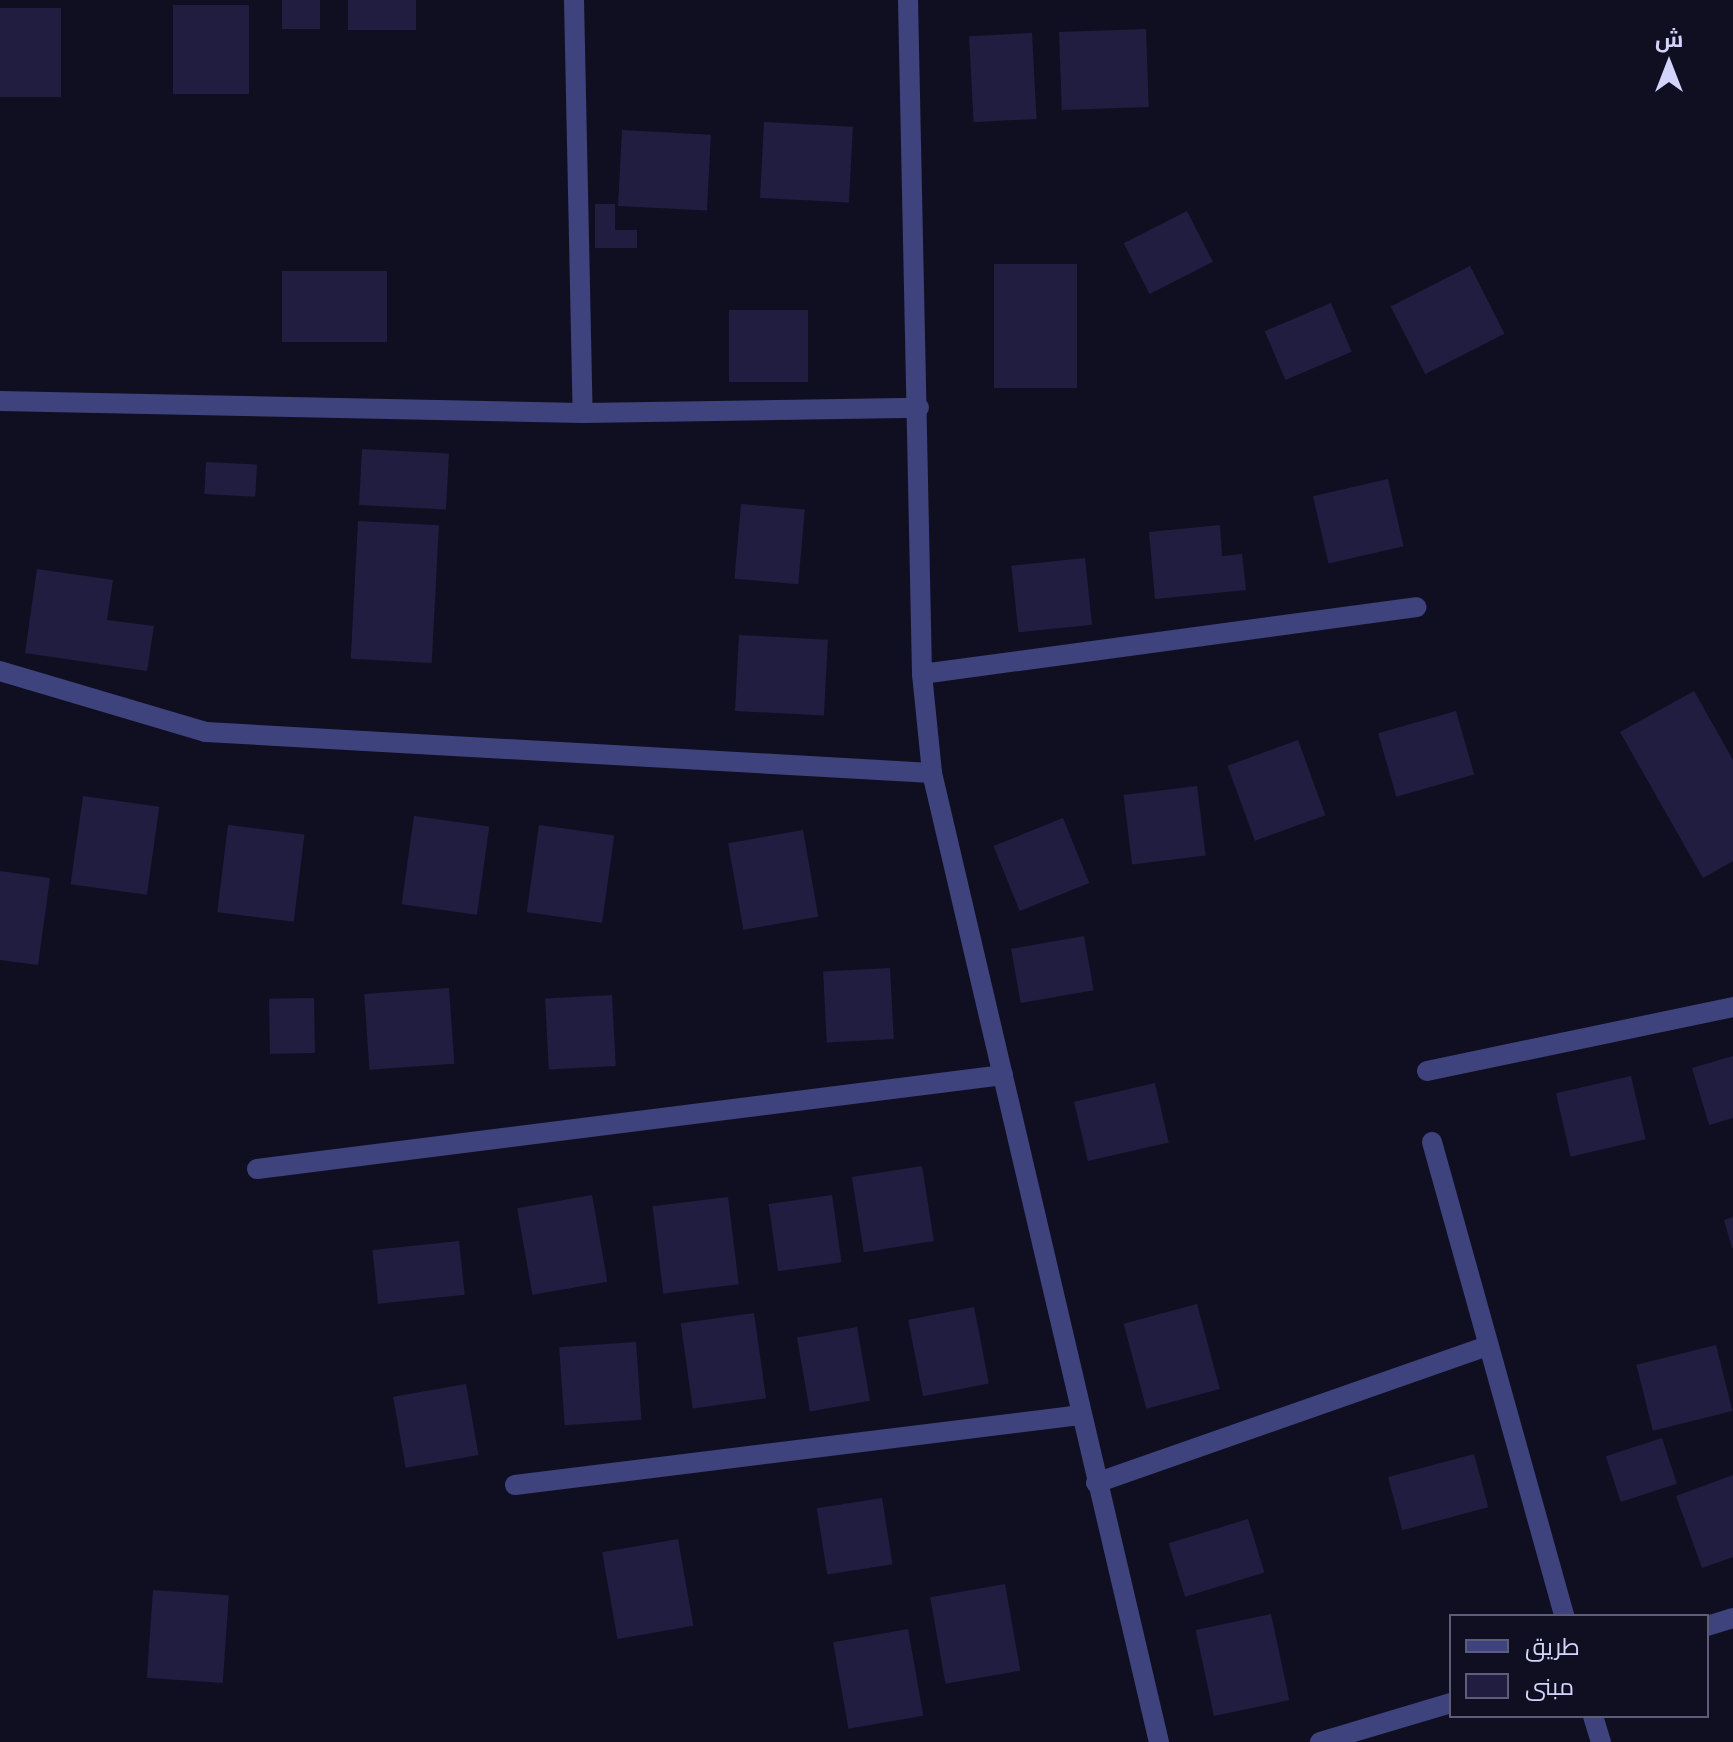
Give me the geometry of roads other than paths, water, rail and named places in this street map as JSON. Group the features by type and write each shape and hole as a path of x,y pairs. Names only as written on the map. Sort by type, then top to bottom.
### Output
{"street":[{"path":"574,0 583,413"},
{"path":"908,0 919,408 922,674 932,773 1159,1742"},
{"path":"0,401 583,413 919,408"},
{"path":"922,674 1416,607"},
{"path":"0,671 206,732 932,773"},
{"path":"1427,1071 1733,1007"},
{"path":"257,1169 1003,1075"},
{"path":"1432,1142 1485,1347 1563,1614"},
{"path":"1096,1483 1485,1347"},
{"path":"515,1485 1080,1415"},
{"path":"1709,1625 1733,1618"},
{"path":"1320,1742 1449,1704"},
{"path":"1594,1718 1601,1742"}]}
